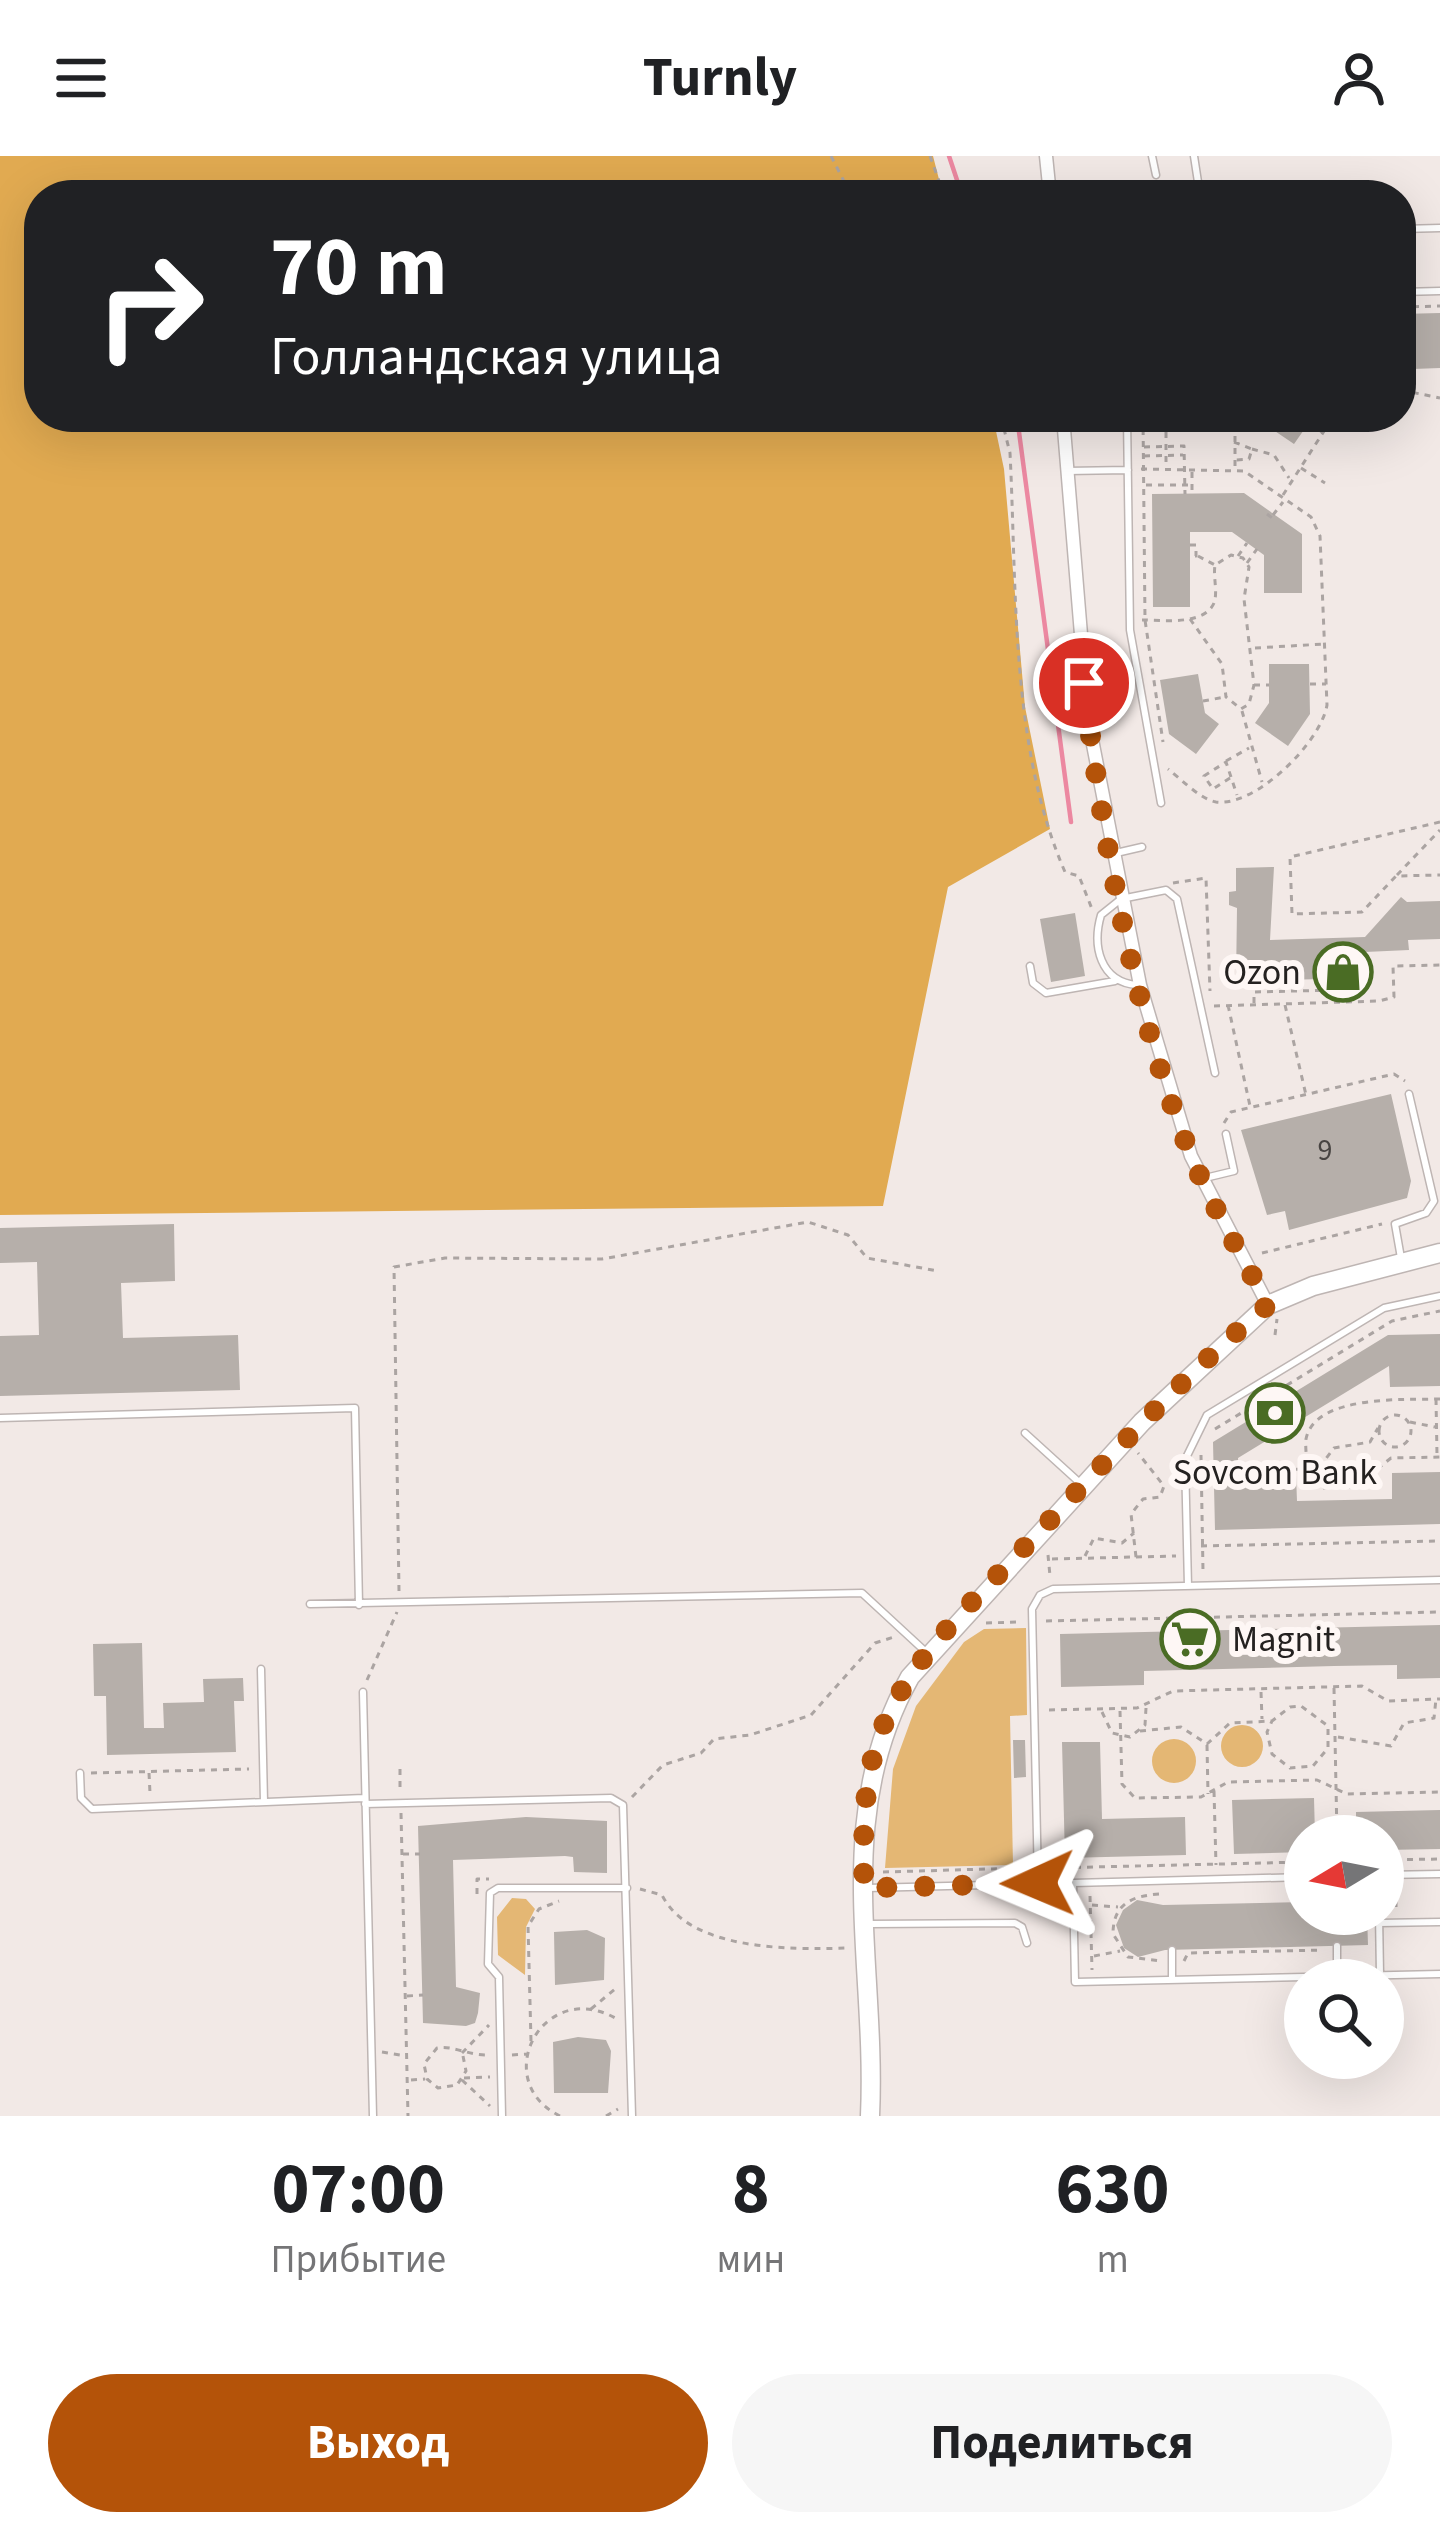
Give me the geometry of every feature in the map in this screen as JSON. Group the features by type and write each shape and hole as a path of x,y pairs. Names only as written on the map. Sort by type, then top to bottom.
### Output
{"street":[{"path":"1064,432 1088,719 1140,985 1168,1090 1202,1179 1268,1305"},
{"path":"870,2116 866,1801 884,1725 927,1653 1082,1486 1228,1338 1268,1305 1312,1286 1440,1253"}],"lane":[{"path":"1152,156 1156,175"},
{"path":"1127,432 1130,620 1161,803"},
{"path":"1066,471 1128,470"},
{"path":"1113,853 1142,847"},
{"path":"1118,981 1100,957 1101,916 1121,899 1162,890 1177,899 1215,1073"},
{"path":"1030,966 1033,983 1046,993 1118,981 1140,985"},
{"path":"1402,1262 1395,1224 1426,1213 1434,1201 1409,1094"},
{"path":"1202,1179 1234,1171 1226,1134"},
{"path":"1188,1586 1185,1460 1207,1415 1384,1308 1440,1296"},
{"path":"0,1418 355,1408 359,1605"},
{"path":"1025,1433 1082,1486"},
{"path":"1038,1883 1032,1622 1034,1604 1049,1590 1440,1580"},
{"path":"310,1604 400,1606 862,1593 927,1653"},
{"path":"261,1670 264,1802"},
{"path":"363,1692 373,2116"},
{"path":"80,1773 84,1805 611,1798 623,1805 632,2116"},
{"path":"1404,1875 1440,1874"},
{"path":"864,1888 1284,1878"},
{"path":"1073,1882 1076,1982 1284,1977"},
{"path":"498,2114 499,1977 488,1964 490,1893 498,1888 627,1888"},
{"path":"1404,1923 1440,1922"},
{"path":"866,1924 1015,1923 1022,1927 1027,1942"},
{"path":"1337,1948 1337,1959"},
{"path":"1172,1950 1172,1980"},
{"path":"1404,1974 1440,1973"}],"path":[{"path":"1005,432 1010,454 1023,691 1032,745 1052,842 1065,872 1079,876 1089,907 1101,916"},
{"path":"1144,432 1145,620 1164,748"},
{"path":"1166,432 1166,469"},
{"path":"1235,468 1236,432"},
{"path":"1272,516 1323,433"},
{"path":"1233,442 1274,454 1292,481"},
{"path":"1144,447 1184,446 1189,494 1192,468"},
{"path":"1234,460 1249,460 1252,449"},
{"path":"1144,456 1185,455"},
{"path":"1301,467 1325,483"},
{"path":"1128,470 1235,468 1318,525 1326,684 1324,720 1312,739 1288,769 1238,796 1216,802 1153,757"},
{"path":"1144,485 1192,485"},
{"path":"1190,545 1196,545 1193,556 1215,565 1238,556 1247,543"},
{"path":"1145,546 1152,546"},
{"path":"1241,709 1249,704 1254,685 1244,599 1247,563 1256,549"},
{"path":"1145,556 1152,556"},
{"path":"1238,556 1247,563"},
{"path":"1130,620 1190,620 1213,606 1215,565"},
{"path":"1166,620 1167,634"},
{"path":"1190,620 1222,664 1226,697 1241,709 1262,784"},
{"path":"1252,648 1325,644"},
{"path":"1310,684 1326,684"},
{"path":"1254,685 1269,685"},
{"path":"1203,701 1226,697"},
{"path":"1188,784 1252,747"},
{"path":"1226,762 1238,796"},
{"path":"1204,776 1213,788 1230,778"},
{"path":"1440,822 1290,857 1292,914 1362,912 1440,830"},
{"path":"1396,876 1440,875"},
{"path":"1162,890 1169,884 1206,878 1210,1006"},
{"path":"1200,1006 1394,998 1393,966 1440,965"},
{"path":"1254,1004 1254,992 1338,990 1345,1002"},
{"path":"1285,1004 1306,1095"},
{"path":"1228,1005 1250,1108"},
{"path":"1226,1134 1225,1118 1250,1108 1394,1074 1402,1076 1409,1094"},
{"path":"363,1692 400,1606 394,1267 445,1258 602,1258 808,1222 848,1235 867,1258 938,1270"},
{"path":"1262,1252 1395,1224"},
{"path":"1204,1585 1200,1438 1392,1322 1440,1311"},
{"path":"1438,1399 1436,1427 1438,1457 1391,1458 1355,1487 1324,1488 1307,1468 1309,1432 1345,1406 1438,1399"},
{"path":"1248,1470 1322,1468 1340,1445 1370,1442 1391,1415 1436,1427"},
{"path":"1378,1428 1386,1445 1398,1447 1409,1440 1408,1421"},
{"path":"1136,1557 1133,1508 1144,1499 1160,1497 1164,1486 1137,1452"},
{"path":"1085,1558 1084,1549 1094,1538 1122,1543 1134,1532"},
{"path":"1049,1590 1050,1557 1136,1557 1203,1546 1440,1541"},
{"path":"984,1623 1440,1612"},
{"path":"623,1805 647,1777 701,1754 714,1739 750,1735 811,1715 875,1642 908,1634"},
{"path":"1034,1711 1146,1706 1173,1690 1362,1686 1388,1701 1438,1700 1434,1718 1405,1723 1390,1745 1332,1737"},
{"path":"1334,1687 1337,1815"},
{"path":"1261,1688 1262,1720"},
{"path":"1140,1732 1146,1706"},
{"path":"1301,1706 1322,1716 1332,1737 1313,1766 1290,1768 1272,1754 1268,1732 1272,1721 1290,1707 1301,1706"},
{"path":"1120,1709 1122,1784 1130,1796 1208,1794 1228,1782 1317,1780 1336,1792 1440,1792"},
{"path":"1102,1710 1106,1727 1120,1737 1181,1727 1207,1744"},
{"path":"1208,1794 1207,1744 1230,1723 1272,1721"},
{"path":"80,1773 263,1768"},
{"path":"400,1769 408,2116"},
{"path":"149,1771 150,1806"},
{"path":"1214,1790 1216,1854"},
{"path":"402,1854 420,1853"},
{"path":"1404,1860 1440,1859"},
{"path":"881,1872 1284,1862"},
{"path":"477,1902 477,1879 497,1879"},
{"path":"1121,1951 1113,1924 1120,1907 1136,1897 1159,1895 1159,1881"},
{"path":"1090,1882 1092,1982"},
{"path":"627,1888 662,1894 673,1917 696,1930 781,1946 850,1948"},
{"path":"560,2116 532,2090 526,2066 532,2041 528,1927 538,1909 567,1900"},
{"path":"1090,1905 1120,1907"},
{"path":"1091,1956 1121,1951 1137,1960 1172,1961 1188,1960 1188,1953 1337,1948"},
{"path":"532,2041 550,2018 591,2008 616,1988"},
{"path":"405,1996 423,1996"},
{"path":"591,2008 617,2020"},
{"path":"494,2055 494,2021 461,2054 462,2080 498,2114"},
{"path":"380,2052 427,2056 443,2046 461,2054"},
{"path":"427,2056 427,2079"},
{"path":"411,2080 427,2079 445,2089 462,2080"},
{"path":"495,2094 498,2114"},
{"path":"606,2116 619,2108"}],"shaded area":[{"path":"0,156 933,156 939,180 24,180 24,432 996,432 1004,469 1025,707 1050,829 948,887 883,1206 0,1215"},
{"path":"1026,1628 1027,1715 1010,1716 1013,1865 885,1868 893,1769 916,1706 964,1642 984,1629"},
{"path":"1242,1725 1257,1731 1263,1746 1257,1761 1242,1767 1227,1761 1221,1746 1227,1731"},
{"path":"1174,1739 1189,1746 1196,1761 1189,1776 1174,1783 1159,1776 1152,1761 1159,1746"},
{"path":"512,1898 526,1899 535,1909 526,1927 525,1975 498,1955 497,1917"}],"building":[{"path":"1440,313 1440,368 1416,369 1416,314"},
{"path":"1276,432 1302,432 1294,444"},
{"path":"1244,493 1302,534 1302,593 1264,593 1264,555 1232,532 1190,532 1190,607 1153,607 1152,494"},
{"path":"1269,664 1309,664 1310,714 1288,746 1255,723 1269,703"},
{"path":"1198,674 1205,713 1219,724 1196,754 1169,734 1160,680"},
{"path":"1274,867 1270,940 1365,937 1401,897 1407,902 1440,901 1440,939 1408,940 1409,950 1365,952 1366,978 1236,981 1237,908 1229,905 1229,892 1236,891 1236,868"},
{"path":"1075,913 1085,976 1051,982 1040,919"},
{"path":"1391,1094 1411,1181 1407,1198 1289,1230 1285,1211 1267,1215 1241,1130"},
{"path":"174,1224 175,1281 121,1283 123,1338 238,1335 240,1390 0,1396 0,1336 39,1335 37,1262 0,1263 0,1228"},
{"path":"1440,1334 1440,1386 1390,1387 1389,1366 1238,1458 1239,1476 1296,1475 1297,1501 1392,1499 1392,1473 1440,1472 1440,1524 1215,1530 1213,1442 1388,1335"},
{"path":"1440,1625 1440,1678 1397,1679 1397,1665 1334,1666 1144,1671 1144,1685 1061,1687 1060,1634"},
{"path":"142,1643 144,1728 164,1728 163,1703 204,1702 203,1679 243,1678 244,1701 234,1701 236,1752 107,1755 106,1696 94,1696 93,1644"},
{"path":"1013,1740 1025,1740 1026,1777 1014,1778"},
{"path":"1062,1742 1100,1742 1102,1819 1185,1817 1186,1855 1065,1858"},
{"path":"1314,1798 1314,1815 1284,1815 1284,1853 1234,1854 1232,1800"},
{"path":"1440,1810 1440,1849 1404,1850 1404,1815 1356,1812"},
{"path":"526,1817 607,1821 607,1873 574,1872 573,1857 565,1856 453,1860 456,1987 480,1993 478,2013 475,2023 466,2026 423,2023 418,1826"},
{"path":"1137,1900 1163,1905 1284,1902 1284,1935 1368,1935 1368,1945 1165,1950 1138,1957 1124,1948 1116,1925 1123,1910"},
{"path":"587,1930 605,1938 604,1980 555,1985 554,1932"},
{"path":"578,2037 606,2040 611,2051 608,2093 554,2093 553,2042"}],"waterway":[{"path":"949,156 957,180"},
{"path":"1019,432 1071,822"}],"place":[{"name":"Ozon","path":"1343,972"},
{"name":"Sovcom Bank","path":"1275,1413"},
{"name":"Magnit","path":"1190,1639"}],"route":[{"path":"1038,1883 864,1888 866,1801 884,1725 910,1677 963,1612 1142,1422 1268,1305 1191,1156 1168,1090 1121,899 1084,683"}]}
